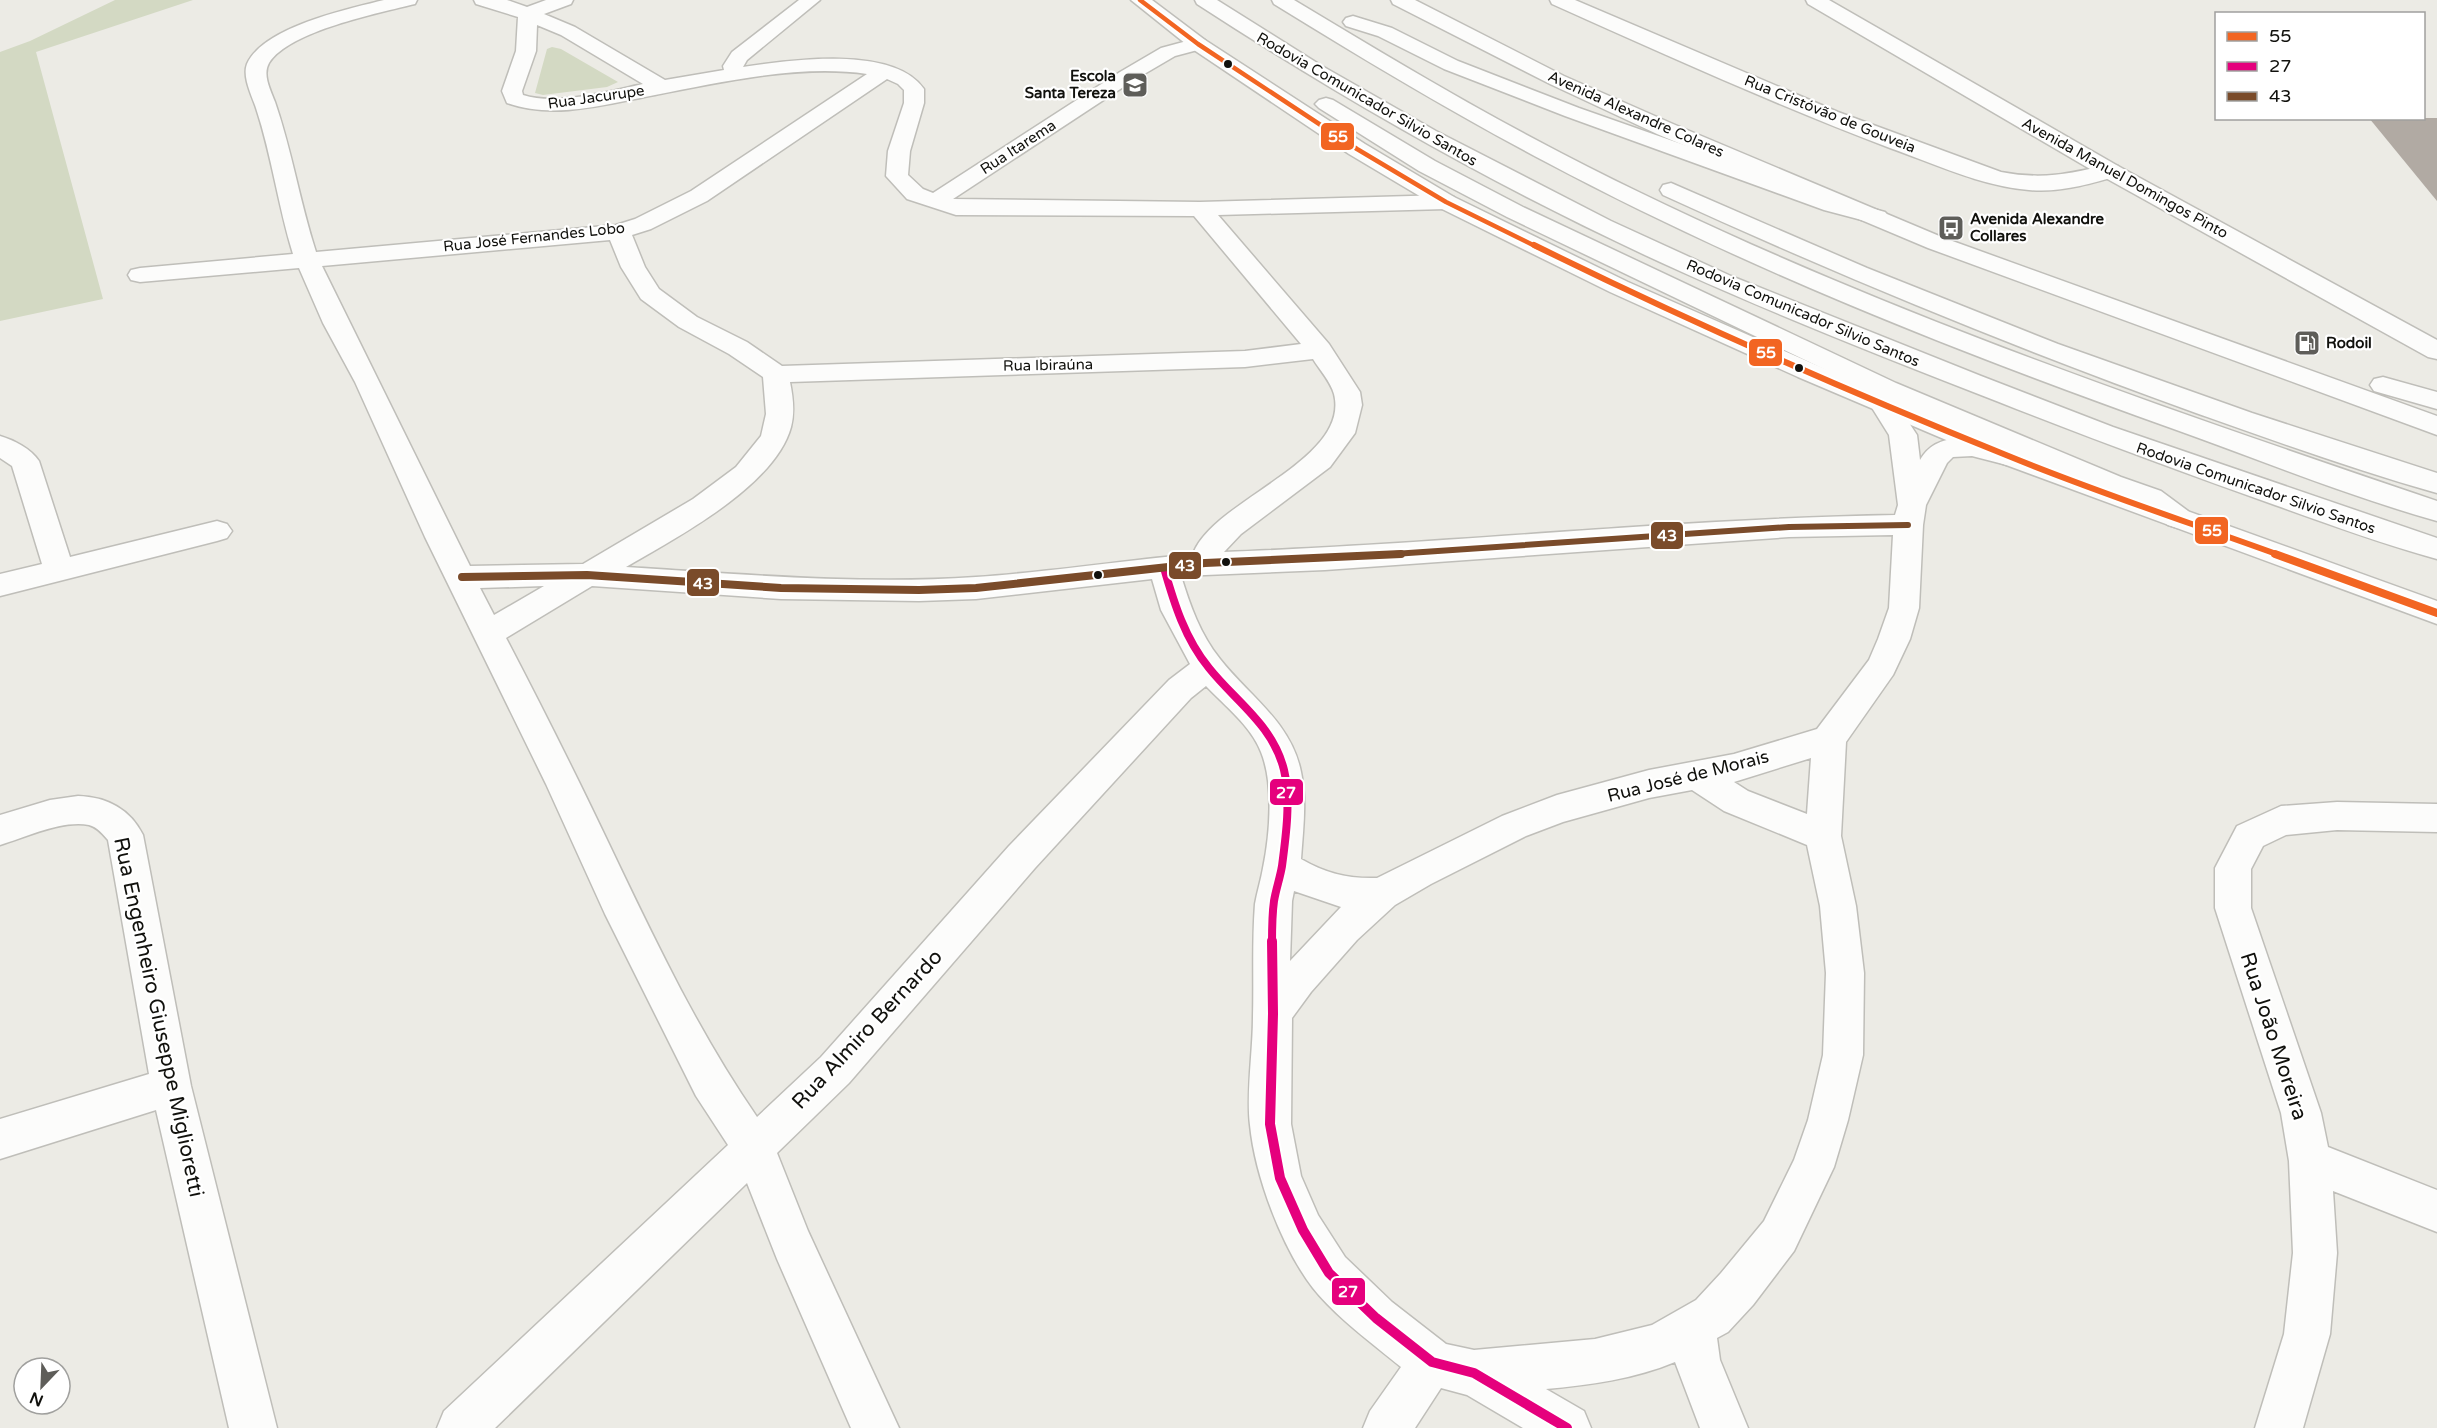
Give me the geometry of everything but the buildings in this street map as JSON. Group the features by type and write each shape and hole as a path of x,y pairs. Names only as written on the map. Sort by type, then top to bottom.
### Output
{"main road":[{"path":"408,0 328,19 283,41 267,52 257,65 256,76 273,126 294,219 305,254 336,323 368,382 563,784 618,903 710,1083 754,1148 792,1244 875,1428"},
{"path":"483,0 528,13 564,29 662,87 735,75 840,66 885,71 905,79 914,89 914,103 898,151 897,176 915,194 956,208 994,210 1200,208 1446,202"},
{"path":"528,13 564,0"},
{"path":"527,46 564,29 578,0"},
{"path":"735,75 733,66 739,56 811,0"},
{"path":"1140,0 1198,44 1357,149 1446,202 1629,292 2008,456 2437,613"},
{"path":"1281,0 1390,69 1534,148 1741,248 1832,288 2076,384 2437,511"},
{"name":"Avenida Alexandre Colares","path":"1400,0 1462,33 1600,99 1876,218"},
{"name":"Rua Cristóvão de Gouveia","path":"1559,0 1724,73 1996,178 2022,183 2062,184 2110,171"},
{"name":"Avenida Manuel Domingos Pinto","path":"1815,0 2110,171 2437,351"},
{"path":"1196,3 1250,54"},
{"name":"Rodovia Comunicador Silvio Santos","path":"1196,3 1456,152 1663,255 2060,418 2311,508 2437,549"},
{"name":"Rua Jacurupe","path":"528,13 527,46 512,91 514,99 523,104 535,106 559,104 662,87"},
{"path":"2437,426 2230,348 1936,243 1876,218 1832,205 1572,112 1451,65 1385,32 1344,16 1458,83 1597,156 1854,271 2022,338 2167,392 2437,483"},
{"name":"Rua Itarema","path":"934,201 1127,76 1168,52 1198,44"},
{"path":"1329,56 1378,87 1510,161 1858,337"},
{"path":"1268,67 1427,166 1515,212 1887,389 2111,484 2151,498 2178,518"},
{"name":"Rua José Fernandes Lobo","path":"140,275 619,232 643,224 699,196 844,101 885,71"},
{"path":"1200,208 1320,350 1347,392 1347,416 1341,433 1320,459 1220,536 1211,546 1205,563"},
{"path":"489,633 682,520 723,491 757,460 767,450 776,434 780,416 776,374 738,348 688,322 650,294 633,267 619,232"},
{"path":"2230,348 2437,400"},
{"name":"Rua Ibiraúna","path":"776,374 1245,359 1320,350"},
{"path":"2367,400 2437,418"},
{"path":"1388,1428 1453,1367 1595,1362 1659,1346 1712,1316 1779,1236 1814,1167 1843,1055 1845,973 1838,906 1823,836 1829,739 1882,666 1904,608 1910,515 1903,435 1882,403"},
{"path":"0,445 25,461 59,571"},
{"path":"1910,515 1935,458 1943,451 1957,447 1972,447 2008,456"},
{"path":"462,577 587,575 781,588 919,590 976,588 1205,563 1324,559 1789,527 1910,515"},
{"path":"0,585 217,531"},
{"path":"1164,568 1176,610 1190,638 1208,667 1263,725 1277,749 1284,771 1287,797 1282,866 1274,902 1271,946 1273,1014 1270,1124 1280,1178 1303,1230 1329,1273 1376,1318 1453,1367 1566,1428"},
{"name":"Rua Almiro Bernardo","path":"461,1428 835,1070 1022,857 1180,689 1208,667"},
{"name":"Rua José de Morais","path":"1273,1014 1297,980 1344,928 1382,894 1450,857 1514,826 1557,809 1649,784 1734,768 1829,739"},
{"path":"1698,776 1736,801 1823,836"},
{"name":"Rua Engenheiro Giuseppe Miglioretti","path":"0,830 80,809 100,813 115,822 125,835 171,1086 253,1428"},
{"name":"Rua João Moreira","path":"2279,1428 2307,1334 2315,1253 2310,1161 2301,1113 2233,908 2233,868 2250,836 2281,821 2337,816 2437,818"},
{"name":"Rua José de Morais","path":"1282,866 1327,889 1354,895 1382,894"},
{"path":"0,1139 171,1086"},
{"path":"2310,1161 2437,1211"},
{"path":"1693,1327 1697,1360 1724,1428"}],"green space":[{"path":"115,0 193,0 36,52 103,299 0,321 0,52 30,41"},
{"path":"552,47 561,49 618,82 607,87 543,95 535,93 547,49"}],"transit line":[{"name":"55","path":"1140,0 1198,44 1357,149 1446,202 1619,287 1807,371 2008,456 2437,613"},
{"name":"43","path":"462,577 587,575 781,588 919,590 976,588 1205,563 1325,559 1789,527 1908,525"},
{"name":"27","path":"1164,568 1176,610 1190,638 1208,667 1263,725 1277,749 1284,771 1287,797 1285,830 1282,866 1274,901 1271,957 1273,1014 1270,1124 1280,1178 1303,1230 1329,1273 1376,1318 1432,1362 1474,1373 1567,1428"}],"place":[{"name":"Escola Santa Tereza","path":"1135,85"},
{"name":"Avenida Alexandre Collares","path":"1951,228"},
{"name":"Rodoil","path":"2307,343"}]}
